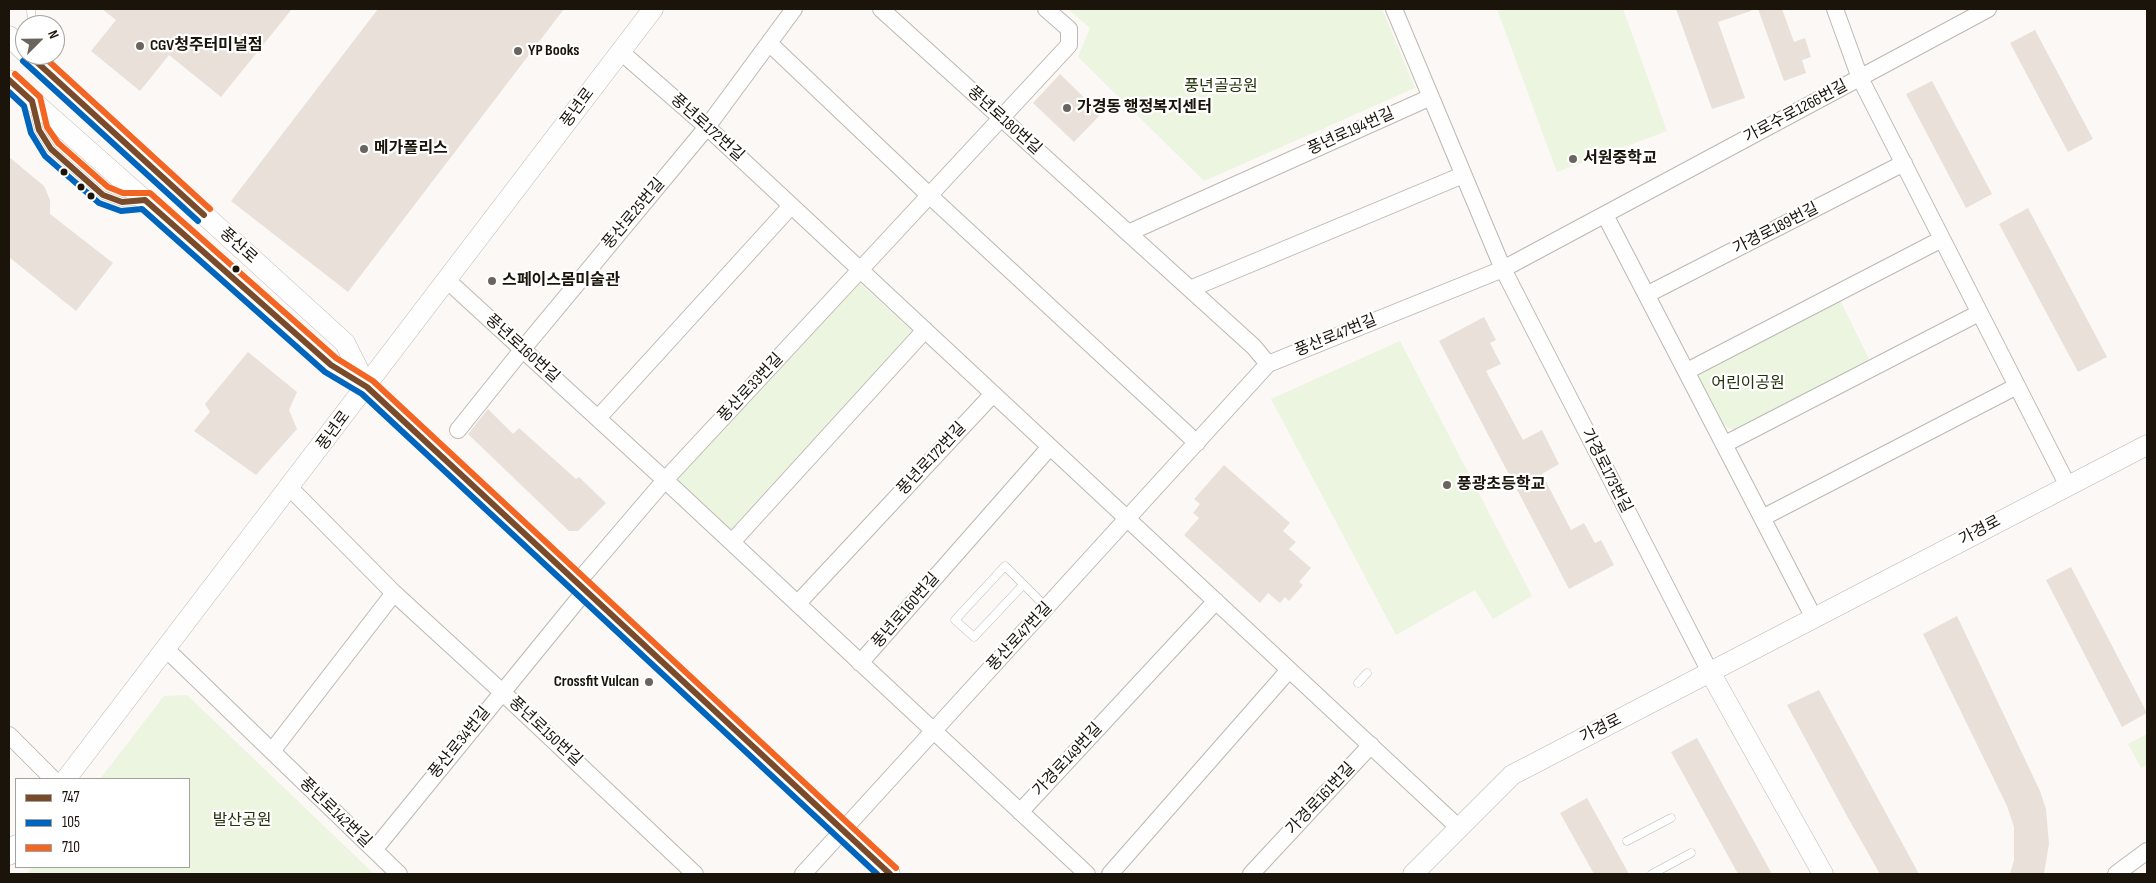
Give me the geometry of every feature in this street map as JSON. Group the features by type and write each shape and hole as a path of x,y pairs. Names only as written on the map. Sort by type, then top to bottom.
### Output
{"street":[{"name":"풍년로","path":"67,778 367,387 653,9"},
{"name":"풍산로25번길","path":"458,430 707,127 794,9"},
{"name":"풍년로180번길","path":"881,9 1254,347 1268,364"},
{"path":"1002,119 1069,45 1069,29 1046,9"},
{"path":"1394,9 1503,269"},
{"path":"1835,9 1860,78 2068,486"},
{"name":"가로수로1266번길","path":"1503,269 1988,9"},
{"path":"769,43 930,196 1197,443"},
{"name":"풍년로172번길","path":"621,52 707,127 1049,448 1128,519"},
{"name":"풍산로","path":"44,65 345,343 367,387"},
{"name":"풍산로","path":"9,80 331,364 367,387 890,874"},
{"name":"풍년로194번길","path":"1128,233 1431,97"},
{"name":"풍산로33번길","path":"581,587 665,480 1002,119"},
{"name":"가경로189번길","path":"1648,294 1904,163"},
{"path":"1190,289 1463,175"},
{"path":"598,418 791,206"},
{"path":"1605,215 1648,294 1814,618"},
{"path":"1687,370 1942,239"},
{"name":"풍산로47번길","path":"803,874 1268,364 1503,269"},
{"name":"가경로173번길","path":"1503,269 1710,672"},
{"name":"풍년로160번길","path":"448,280 934,730"},
{"path":"1724,444 1979,312"},
{"path":"732,542 925,330"},
{"path":"1762,518 2017,386"},
{"name":"풍년로172번길","path":"798,603 993,394"},
{"name":"가경로","path":"1413,874 1512,775 2147,445"},
{"name":"풍년로160번길","path":"860,663 1049,448"},
{"name":"풍년로150번길","path":"290,488 394,593 695,874"},
{"path":"1128,519 1458,827"},
{"name":"풍산로34번길","path":"374,850 502,692 581,587"},
{"path":"272,751 394,593"},
{"name":"가경로149번길","path":"1020,812 1216,601"},
{"name":"풍년로142번길","path":"166,649 399,874"},
{"path":"1110,874 1290,670"},
{"path":"1710,672 1823,874"},
{"name":"가경로149번길","path":"934,730 1088,874"},
{"path":"9,735 52,778"},
{"name":"가경로161번길","path":"1251,874 1371,745"},
{"path":"2116,874 2147,851"}],"lane":[{"path":"1023,585 974,637 955,620 1005,566 1047,608"},
{"path":"1358,683 1367,673"},
{"path":"1627,841 1671,818"},
{"path":"1652,874 1690,854"}],"green space":[{"name":"풍년골공원","path":"1068,9 1382,9 1415,88 1204,181 1078,57 1090,28"},
{"path":"1497,9 1623,9 1667,131 1557,172"},
{"path":"860,283 912,331 731,531 676,480"},
{"name":"어린이공원","path":"1839,298 1870,361 1735,430 1725,427 1698,378 1701,368"},
{"path":"1400,341 1532,596 1493,619 1475,590 1396,635 1271,399"},
{"name":"발산공원","path":"187,695 374,874 27,874 31,868 190,868 190,778 101,778 164,696"},
{"path":"2147,734 2147,765 2141,768 2128,744"}],"building":[{"path":"102,9 292,9 221,97 169,55 140,91 91,51 116,20"},
{"name":"메가폴리스","path":"378,9 564,9 348,292 231,201"},
{"path":"1676,9 1751,9 1751,11 1718,22 1745,98 1712,109"},
{"path":"1758,9 1782,9 1794,42 1805,38 1811,57 1802,60 1806,73 1784,81"},
{"path":"2035,30 2093,139 2068,152 2010,43"},
{"name":"가경동 행정복지센터","path":"1060,74 1101,114 1074,142 1033,103"},
{"path":"1932,81 1992,194 1966,208 1906,94"},
{"path":"9,157 44,186 50,200 50,214 113,263 76,311 9,257"},
{"path":"2028,208 2107,357 2078,372 1999,224"},
{"path":"1484,317 1496,340 1490,343 1501,364 1486,371 1523,440 1542,430 1559,464 1542,474 1571,530 1584,523 1595,543 1601,540 1614,565 1569,589 1439,341"},
{"path":"248,352 297,392 289,410 297,429 256,475 194,431 210,412 205,404"},
{"path":"488,409 513,434 519,428 576,479 579,477 606,503 578,531 569,531 468,434"},
{"path":"1224,465 1290,523 1283,531 1296,542 1289,549 1311,568 1299,582 1303,585 1289,601 1285,597 1280,603 1268,593 1260,603 1184,535 1199,518 1193,513 1200,504 1194,499"},
{"path":"2071,567 2147,713 2122,727 2046,580"},
{"path":"1957,616 2040,791 2046,809 2049,844 2044,874 2010,874 2014,860 2014,827 2007,806 1923,634"},
{"path":"1819,690 1919,874 1880,874 1847,816 1787,705"},
{"path":"1697,738 1772,874 1738,874 1671,752"},
{"path":"1587,798 1629,874 1594,874 1560,813"}],"transit line":[{"name":"105","path":"27,65 198,221"},
{"name":"747","path":"40,65 204,215"},
{"name":"710","path":"53,65 210,209"},
{"name":"710","path":"15,74 40,97 47,127 58,143 108,187 123,193 150,193 336,358 373,381 896,868"},
{"name":"747","path":"9,80 32,101 39,130 51,149 103,195 122,202 145,200 331,365 367,387 890,874"},
{"name":"105","path":"9,92 24,106 31,133 45,156 99,203 121,211 142,209 325,372 362,394 877,874"}],"place":[{"name":"CGV청주터미널점","path":"140,46"},
{"name":"YP Books","path":"518,51"},
{"name":"가경동 행정복지센터","path":"1067,108"},
{"name":"메가폴리스","path":"364,149"},
{"name":"서원중학교","path":"1573,159"},
{"name":"스페이스몸미술관","path":"492,281"},
{"name":"풍광초등학교","path":"1447,485"},
{"name":"Crossfit Vulcan","path":"649,682"}]}
